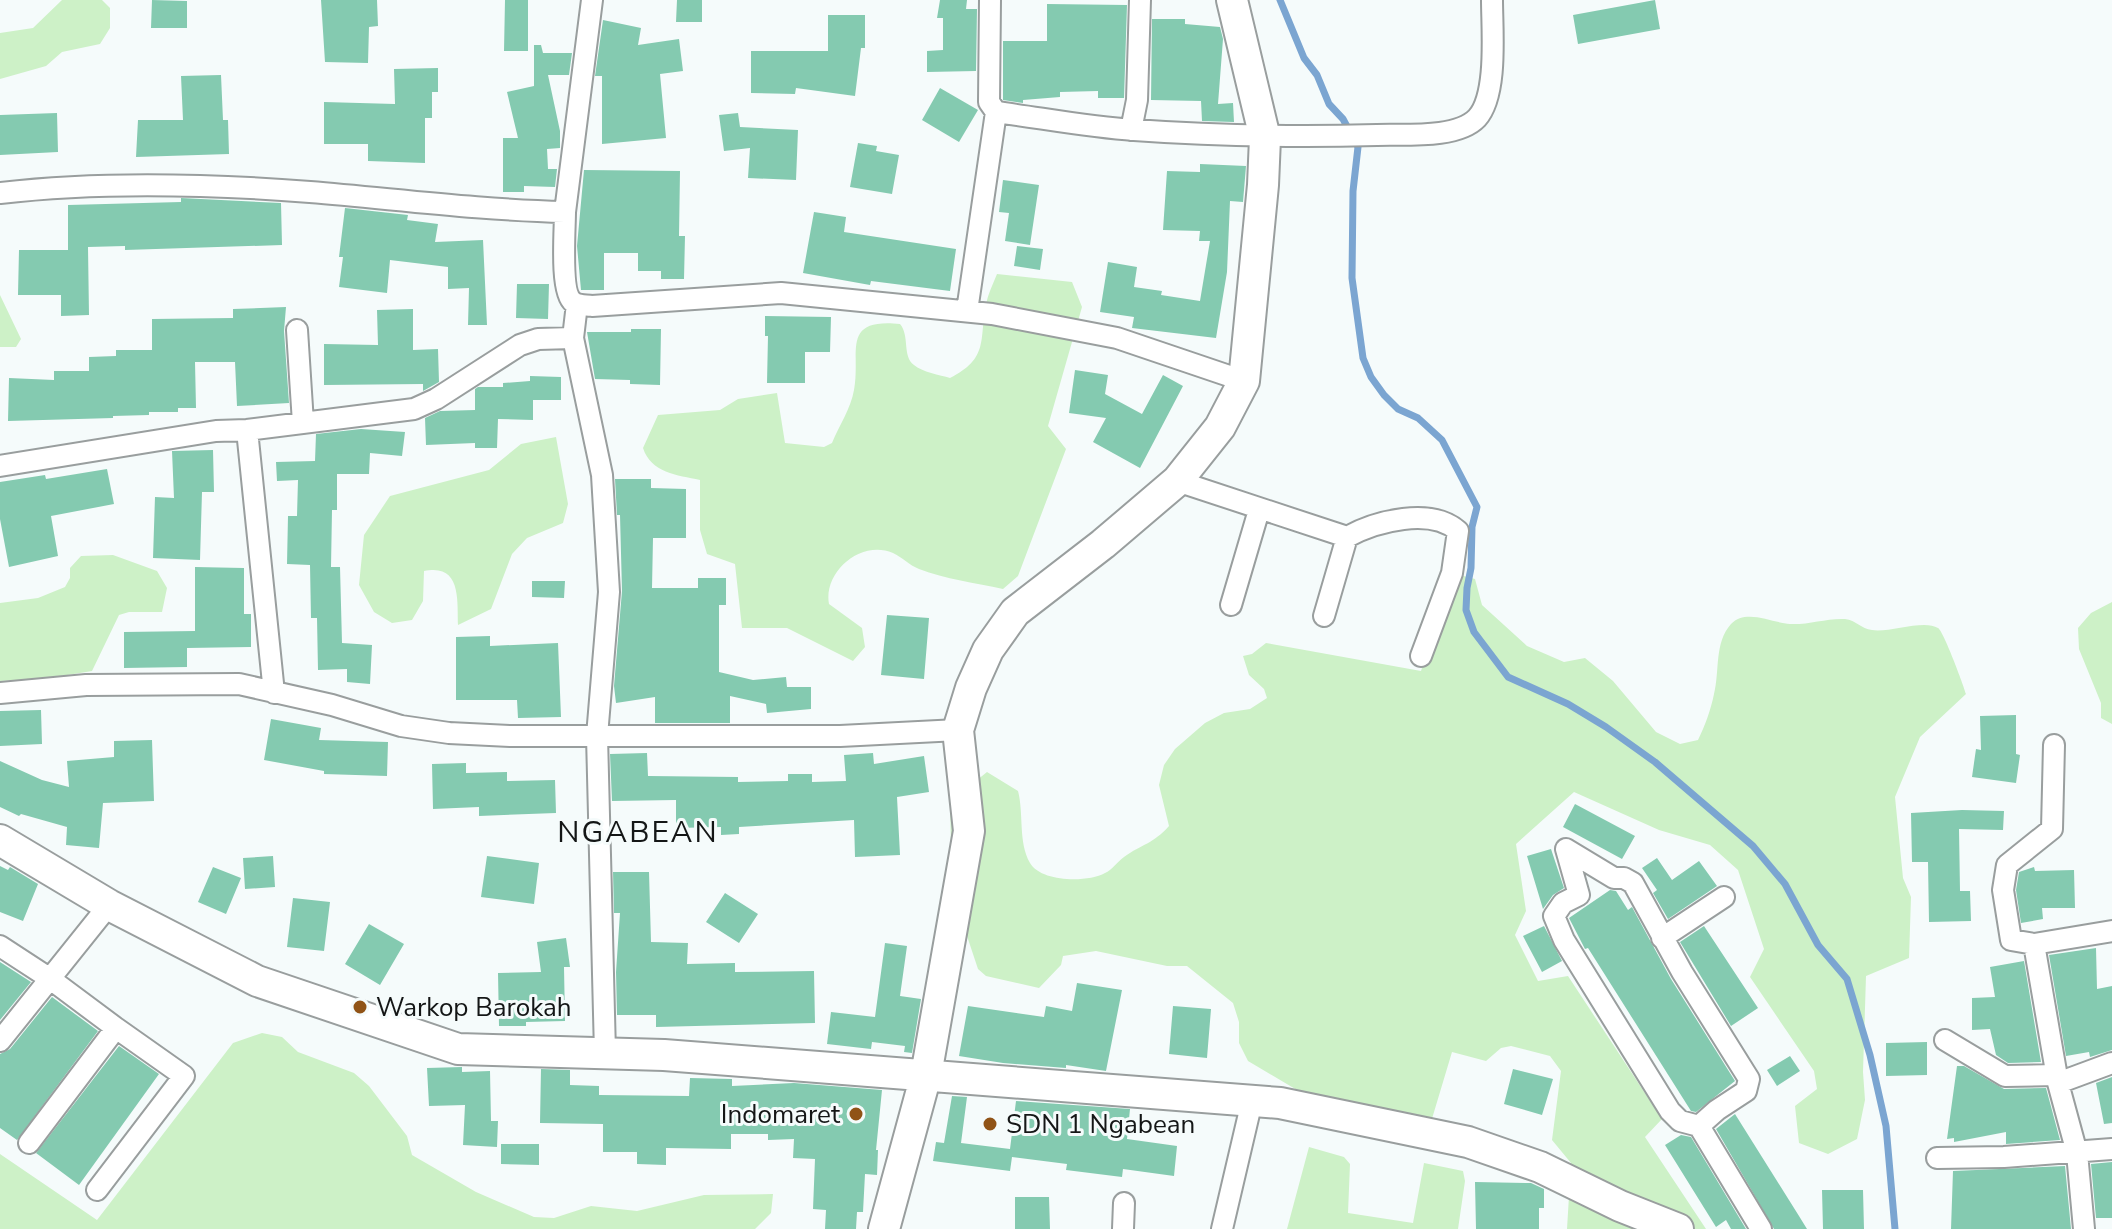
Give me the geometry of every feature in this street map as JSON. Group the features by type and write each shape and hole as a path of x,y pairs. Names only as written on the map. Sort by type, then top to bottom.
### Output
{"street":[{"path":"592,0 565,212 567,295 577,304 592,306 781,293 967,311 1117,338 1244,381"},
{"path":"967,311 996,112 989,102 990,0"},
{"path":"1131,130 1138,88 1140,0"},
{"path":"884,1229 926,1075 969,831 958,730 971,688 988,650 1015,612 1177,481 1220,427 1244,381 1265,138 1232,0"},
{"path":"996,112 1131,130 1265,138 1454,130 1467,126 1478,117 1485,105 1493,56 1492,0"},
{"path":"0,193 41,188 150,186 307,191 565,212"},
{"path":"577,304 573,338 602,475 609,592 597,736 605,1053"},
{"path":"297,330 303,423"},
{"path":"0,466 216,431 247,430 414,409 436,399 520,345 538,339 573,338"},
{"path":"247,430 274,693"},
{"path":"1177,481 1347,537 1388,522 1424,519 1448,523 1458,531 1452,573 1421,656"},
{"path":"1231,605 1259,510"},
{"path":"1324,616 1347,537"},
{"path":"0,693 86,685 239,684 332,705 401,726 449,733 510,736 840,736 958,730"},
{"path":"2054,745 2052,829 2011,860 2004,870 2003,890 2010,937 2015,942 2034,944 2112,931"},
{"path":"0,840 109,905 257,981 458,1049 664,1055 1280,1103 1468,1142 1540,1167 1620,1206 1678,1229"},
{"path":"1579,895 1566,849 1614,878"},
{"path":"1699,1126 1746,1091 1749,1079 1662,938 1633,883 1624,878 1614,878 1563,903 1554,916 1564,940 1670,1111 1680,1121 1699,1126 1761,1229"},
{"path":"1662,938 1724,897"},
{"path":"0,1041 109,905"},
{"path":"2034,944 2058,1079 2077,1153 2084,1229"},
{"path":"0,946 184,1076 97,1190"},
{"path":"29,1143 116,1028"},
{"path":"1945,1040 2005,1076 2058,1079 2112,1063"},
{"path":"1222,1229 1252,1101"},
{"path":"1937,1158 2112,1149"},
{"path":"1123,1229 1124,1203"}],"green space":[{"path":"62,0 102,0 110,8 110,28 100,44 62,52 46,66 0,79 0,33 33,28"},
{"path":"997,274 1072,282 1082,307 1048,426 1066,449 1018,576 1003,589 929,572 881,550 857,555 838,570 829,592 829,604 862,628 865,647 853,661 787,628 742,628 735,564 707,554 700,530 700,480 658,468 643,448 658,415 720,410 738,399 777,393 785,443 824,447 832,443 848,410 856,376 857,340 861,332 868,326 900,324 910,361 922,370 950,378 977,356 987,300"},
{"path":"0,295 21,339 16,347 0,347"},
{"path":"556,437 568,504 563,523 527,538 512,554 491,609 458,625 455,586 451,578 436,570 424,571 423,601 412,620 392,623 374,612 359,585 364,535 390,496 489,470 521,444"},
{"path":"113,555 157,571 167,588 162,612 119,615 92,671 43,679 0,681 0,603 38,598 65,587 70,578 70,568 81,556"},
{"path":"1452,573 1475,579 1482,605 1527,646 1564,662 1585,658 1613,681 1656,732 1680,744 1698,740 1713,700 1722,640 1731,624 1744,617 1790,624 1845,619 1868,629 1879,630 1932,626 1941,631 1958,670 1966,694 1920,737 1895,797 1903,878 1911,897 1909,958 1866,976 1865,1100 1857,1139 1828,1154 1799,1143 1795,1106 1817,1089 1814,1071 1750,977 1764,949 1738,870 1710,845 1659,830 1574,792 1516,844 1526,911 1515,935 1538,981 1568,976 1662,1119 1645,1137 1706,1229 1567,1229 1571,1163 1552,1140 1561,1071 1550,1056 1511,1046 1501,1048 1486,1061 1452,1052 1431,1122 1319,1103 1248,1061 1239,1043 1239,1022 1233,1003 1187,966 1167,966 1096,951 1063,956 1061,965 1039,988 986,976 978,969 952,891 950,802 987,772 1018,791 1026,855 1036,869 1065,879 1105,873 1169,826 1159,785 1164,765 1175,749 1205,723 1224,713 1250,709 1267,698 1264,689 1249,675 1243,656 1252,654 1266,643 1421,671"},
{"path":"2112,602 2112,724 2101,718 2101,703 2079,649 2078,628 2091,613"},
{"path":"262,1033 282,1037 298,1052 354,1073 369,1086 407,1136 412,1155 476,1192 534,1217 554,1218 591,1206 637,1211 704,1195 773,1194 771,1213 755,1229 0,1229 0,1154 97,1220 233,1043"},
{"path":"1309,1147 1344,1157 1350,1164 1348,1213 1413,1223 1424,1163 1463,1171 1465,1181 1458,1229 1287,1229"}],"building":[{"path":"152,0 187,1 187,28 151,28"},
{"path":"321,0 377,0 378,26 369,27 368,63 325,62"},
{"path":"505,0 528,0 528,51 504,51"},
{"path":"677,0 702,0 702,22 676,22"},
{"path":"940,0 967,0 966,9 977,9 976,71 927,72 927,51 943,50 943,18 937,18"},
{"path":"1655,0 1660,29 1578,44 1573,15"},
{"path":"1047,4 1127,5 1124,98 1098,98 1098,91 1060,92 1060,97 1023,100 1023,103 1003,100 1003,41 1047,41"},
{"path":"828,15 865,15 865,48 861,48 855,96 796,88 795,94 751,93 751,51 828,51"},
{"path":"1152,19 1185,19 1185,24 1220,27 1223,39 1218,104 1233,103 1234,122 1202,121 1201,101 1151,100"},
{"path":"603,20 641,28 638,45 679,39 683,71 660,74 666,138 602,144 602,76 595,76"},
{"path":"534,45 541,45 543,53 572,53 569,75 548,75 560,131 560,148 547,149 548,169 557,169 555,187 524,186 524,192 503,192 503,138 518,138 507,92 534,86"},
{"path":"438,68 438,92 432,92 432,118 425,118 425,163 368,161 368,144 324,144 324,102 395,104 394,69"},
{"path":"221,75 223,120 228,120 229,154 136,157 138,120 183,120 181,76"},
{"path":"940,88 978,110 959,142 922,120"},
{"path":"57,113 58,152 0,155 0,115"},
{"path":"738,113 740,127 798,130 796,180 748,178 750,148 724,151 719,115"},
{"path":"858,143 877,146 876,151 899,155 892,194 850,187"},
{"path":"1200,164 1246,166 1243,202 1230,201 1227,272 1216,338 1132,328 1134,317 1100,312 1108,262 1137,267 1134,287 1200,301 1210,241 1199,241 1200,231 1163,230 1167,171 1200,172"},
{"path":"584,170 680,171 679,236 685,236 684,279 661,279 661,271 638,271 638,253 604,253 604,290 581,290 577,246"},
{"path":"1003,180 1039,185 1030,245 1005,241 1009,213 999,212"},
{"path":"181,198 281,203 282,245 125,250 125,246 88,247 89,315 61,316 61,295 18,295 19,250 68,250 68,205 181,202"},
{"path":"345,208 408,215 407,220 438,224 435,242 483,240 487,325 468,325 469,288 448,289 448,267 390,260 387,293 339,287"},
{"path":"814,212 846,217 844,232 956,249 950,291 871,281 870,285 803,273"},
{"path":"1017,246 1043,249 1040,270 1014,266"},
{"path":"517,284 549,284 548,319 516,318"},
{"path":"286,307 284,331 289,403 237,406 235,362 195,362 196,408 113,418 8,421 9,378 54,380 54,371 89,371 89,357 116,356 116,350 152,350 152,319 233,318 233,309"},
{"path":"413,309 413,350 438,349 439,382 423,391 423,384 324,385 324,344 378,345 377,310"},
{"path":"765,316 831,317 830,352 805,352 805,383 767,383 768,336 765,336"},
{"path":"631,329 661,329 660,385 595,379 587,332 631,332"},
{"path":"1075,370 1108,375 1105,394 1142,414 1163,375 1183,386 1140,468 1093,442 1106,418 1069,413"},
{"path":"530,376 561,377 561,400 533,400 533,420 498,419 497,448 475,448 475,443 426,445 425,418 440,411 475,410 475,389 478,387 503,387 503,383 530,381"},
{"path":"361,429 405,432 402,456 370,453 369,474 337,474 337,510 332,510 331,567 340,567 342,643 372,645 370,684 347,682 347,669 318,670 317,618 311,618 310,565 287,564 288,516 297,516 298,480 277,481 276,462 315,461 316,434"},
{"path":"213,450 214,492 202,492 200,560 153,558 155,497 174,498 172,451"},
{"path":"107,469 114,504 51,516 58,556 9,567 0,519 0,482 45,475 46,479"},
{"path":"615,479 651,479 651,488 686,489 686,538 653,538 652,588 698,588 698,578 726,578 726,605 719,605 719,672 753,680 786,677 787,687 811,687 811,709 767,713 766,704 730,696 730,723 655,723 655,697 616,703 614,686 622,591 620,515 617,515"},
{"path":"195,567 244,568 244,614 251,614 251,647 187,648 187,667 124,668 124,632 195,631"},
{"path":"532,581 565,581 564,598 532,597"},
{"path":"887,615 929,618 924,679 881,675"},
{"path":"490,636 490,646 558,643 561,717 518,718 517,700 456,700 456,637"},
{"path":"41,710 42,744 0,746 0,711"},
{"path":"2016,715 2016,754 2020,755 2016,783 1972,777 1976,749 1981,750 1980,716"},
{"path":"271,719 321,728 319,740 388,742 387,776 324,774 324,771 264,760"},
{"path":"152,740 154,801 103,803 99,848 66,845 67,827 19,816 0,807 0,761 42,780 69,787 67,761 114,757 114,741"},
{"path":"647,753 648,776 738,777 738,782 788,781 788,774 812,774 812,782 846,781 844,755 873,753 874,764 924,756 929,792 897,797 900,855 855,857 854,820 739,827 739,834 721,835 721,827 676,828 676,800 612,801 610,754"},
{"path":"466,763 466,773 507,772 507,781 555,780 556,813 479,816 479,807 433,809 432,764"},
{"path":"1575,804 1635,836 1622,859 1563,827"},
{"path":"2004,811 2003,830 1959,829 1960,891 1970,891 1971,921 1929,922 1928,862 1912,862 1911,813"},
{"path":"1551,849 1564,888 1553,895 1543,909 1527,856"},
{"path":"273,856 275,887 245,889 243,858"},
{"path":"487,856 539,863 534,904 481,897"},
{"path":"1657,858 1672,880 1699,861 1717,886 1668,919 1653,893 1657,890 1642,868"},
{"path":"0,866 8,870 10,867 38,884 23,921 0,912"},
{"path":"213,867 241,878 226,914 198,902"},
{"path":"2034,867 2035,871 2074,870 2075,908 2042,908 2043,919 2021,923 2016,890 2019,872"},
{"path":"613,872 649,872 651,942 688,943 687,964 735,963 735,972 814,971 815,1023 656,1027 656,1015 617,1015 620,913 614,913"},
{"path":"1610,890 1616,891 1628,910 1632,907 1671,979 1735,1081 1696,1112 1691,1111 1588,948 1585,949 1569,918"},
{"path":"725,893 758,914 739,943 706,922"},
{"path":"293,898 330,902 324,951 287,947"},
{"path":"369,924 404,944 380,985 345,964"},
{"path":"1544,926 1562,961 1542,972 1523,936"},
{"path":"1704,926 1758,1008 1731,1026 1680,942"},
{"path":"566,938 570,967 564,967 565,1021 499,1026 498,973 541,972 537,942"},
{"path":"885,943 907,946 900,996 921,999 912,1053 904,1052 905,1046 872,1042 871,1049 827,1044 831,1012 875,1017"},
{"path":"2096,948 2097,989 2112,986 2112,1050 2090,1057 2089,1052 2066,1056 2049,955"},
{"path":"2024,961 2041,1062 2008,1063 1996,1055 1990,1029 1972,1030 1972,998 1995,997 1990,967"},
{"path":"0,962 31,982 0,1020"},
{"path":"1077,983 1122,990 1106,1071 1066,1065 1066,1068 1003,1063 959,1056 968,1006 1044,1017 1046,1006 1072,1011"},
{"path":"52,997 98,1031 17,1140 0,1128 0,1054 10,1049"},
{"path":"1173,1006 1211,1009 1207,1058 1169,1054"},
{"path":"1927,1042 1927,1075 1886,1076 1886,1043"},
{"path":"119,1046 159,1074 79,1185 36,1153"},
{"path":"1790,1056 1800,1071 1777,1086 1767,1070"},
{"path":"1957,1066 1964,1066 2004,1089 2046,1088 2060,1140 2006,1144 2006,1132 1954,1142 1954,1138 1947,1139"},
{"path":"462,1067 462,1072 490,1071 491,1121 498,1121 497,1147 463,1145 465,1105 429,1106 427,1068"},
{"path":"541,1069 570,1070 570,1085 599,1086 599,1095 689,1096 690,1078 732,1079 732,1086 794,1083 882,1090 876,1150 877,1175 865,1174 863,1212 857,1212 856,1229 825,1229 826,1210 813,1209 815,1159 793,1158 794,1139 768,1140 768,1134 731,1134 731,1149 666,1148 666,1165 637,1164 637,1152 603,1152 603,1124 540,1123"},
{"path":"1513,1069 1553,1079 1542,1115 1504,1104"},
{"path":"2112,1077 2112,1123 2104,1124 2096,1083"},
{"path":"952,1096 967,1097 961,1143 1010,1149 1016,1101 1130,1109 1127,1139 1177,1146 1174,1176 1123,1169 1122,1177 1066,1170 1067,1164 1012,1157 1010,1171 933,1161 936,1142 944,1143"},
{"path":"1735,1114 1807,1229 1774,1229 1716,1129"},
{"path":"1681,1135 1691,1137 1746,1229 1731,1229 1726,1220 1716,1227 1665,1145"},
{"path":"501,1144 539,1144 539,1165 501,1164"},
{"path":"2112,1162 2112,1218 2096,1218 2091,1164"},
{"path":"2065,1166 2071,1229 1951,1229 1953,1171"},
{"path":"1475,1182 1531,1183 1544,1189 1544,1208 1539,1208 1539,1229 1476,1229"},
{"path":"1822,1190 1863,1190 1864,1229 1823,1229"},
{"path":"1015,1197 1049,1197 1050,1229 1015,1229"}],"waterway":[{"path":"1280,0 1304,58 1317,75 1329,104 1343,119 1358,147 1353,191 1352,278 1363,358 1371,377 1384,395 1398,409 1418,418 1442,440 1477,507 1472,527 1466,610 1474,632 1508,677 1568,704 1655,762 1753,846 1785,884 1818,945 1847,979 1870,1055 1886,1126 1895,1229"}],"place":[{"name":"Warkop Barokah","path":"360,1007"},
{"name":"Indomaret","path":"856,1114"},
{"name":"SDN 1 Ngabean","path":"990,1124"}],"district":[{"name":"NGABEAN","path":"638,832"}]}
